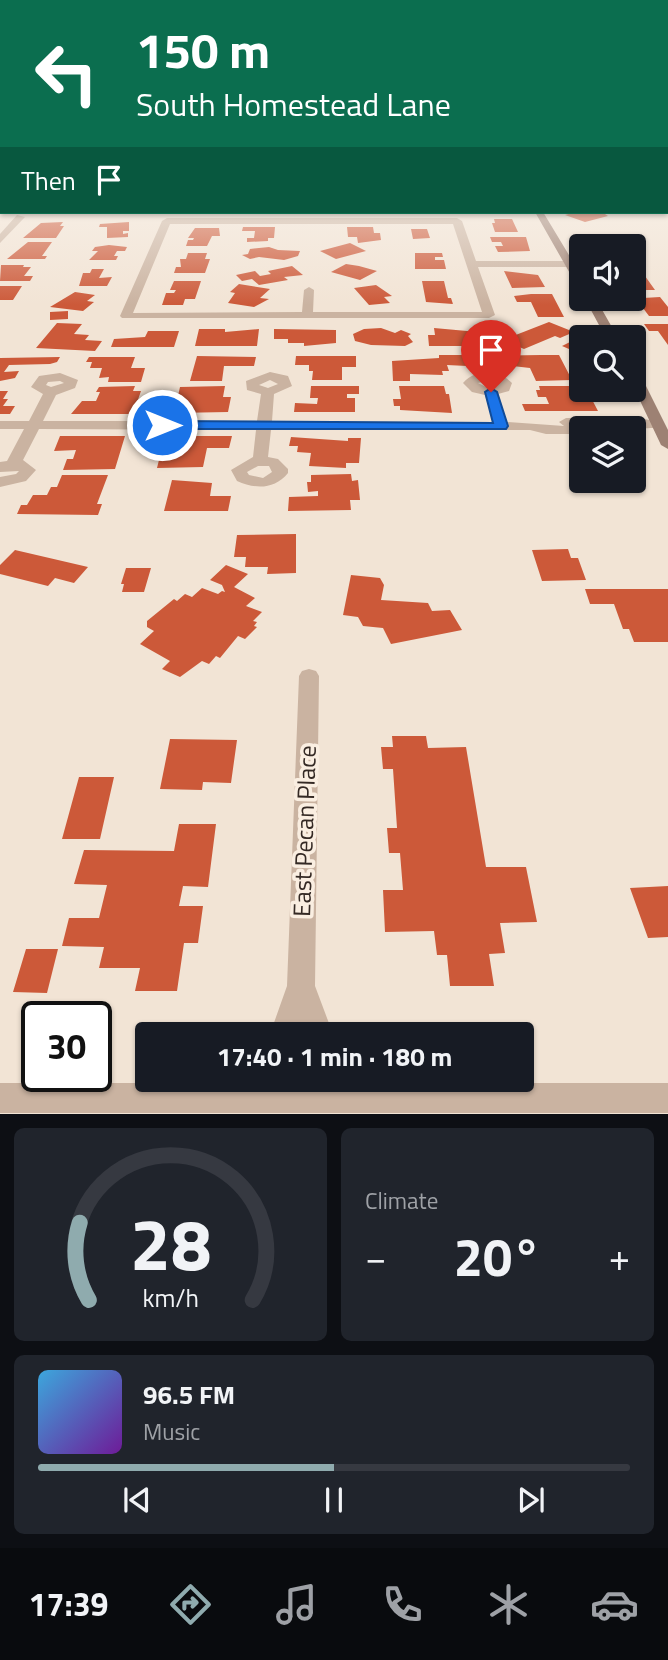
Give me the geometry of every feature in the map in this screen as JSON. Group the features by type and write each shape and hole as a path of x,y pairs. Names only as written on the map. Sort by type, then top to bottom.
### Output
{"street":[{"path":"540,214 568,261"},
{"path":"0,240 15,217"},
{"path":"167,221 312,225 457,221 470,261 489,315 126,316 167,221"},
{"path":"470,261 568,261"},
{"path":"307,315 309,290"},
{"path":"0,482 16,481 28,473 27,467 7,465 34,425 51,392"},
{"path":"260,460 268,392"},
{"path":"491,392 501,426"},
{"path":"646,402 668,445"},
{"path":"530,426 542,422 623,422 657,426"},
{"path":"0,425 530,426 546,430 569,430"},
{"path":"646,427 657,426"},
{"name":"East Pecan Place","path":"289,1022 301,986 309,676"},
{"name":"East Pecan Place","path":"301,986 314,1022"},
{"path":"0,1098 148,1092"},
{"path":"482,1092 668,1098"}],"building":[{"path":"605,214 608,216 585,222 565,215"},
{"path":"494,219 512,219 518,232 495,232 492,223 495,223"},
{"path":"63,222 60,226 64,226 56,238 23,238 41,223"},
{"path":"129,222 129,231 123,231 123,234 128,233 128,237 107,238 107,227 99,227 100,224"},
{"path":"243,227 275,227 274,238 247,242 247,238 254,238 255,231 242,231"},
{"path":"347,227 373,227 374,233 380,233 381,240 358,243 357,237 348,237"},
{"path":"195,228 219,228 220,236 212,236 207,246 186,246 188,240 194,238 188,238"},
{"path":"411,229 427,229 430,238 413,239"},
{"path":"490,237 526,237 530,251 498,252 495,246 503,246 501,242 492,242"},
{"path":"28,242 52,242 42,256 47,256 45,259 7,259"},
{"path":"350,243 366,251 336,259 320,251"},
{"path":"95,247 127,247 125,251 117,251 114,256 118,256 116,260 89,260 98,251 92,251"},
{"path":"269,247 300,251 298,256 284,260 259,257 250,259 242,255 248,254 250,249"},
{"path":"188,253 207,253 205,259 210,259 205,273 174,273 176,267 181,267 180,259 186,259"},
{"path":"415,253 442,253 443,257 435,257 435,260 444,260 446,269 415,269"},
{"path":"346,264 377,271 360,280 331,272"},
{"path":"1,265 31,267 24,276 33,276 30,281 0,281"},
{"path":"292,266 303,275 284,277 288,280 259,285 252,279 242,281 236,275 255,271 260,276 271,274 268,271"},
{"path":"92,269 104,269 99,278 112,277 107,286 79,286 83,273 90,273"},
{"path":"504,271 538,275 545,287 512,288"},
{"path":"646,277 655,290 646,290"},
{"path":"174,281 201,281 195,299 185,299 183,305 162,305 166,293 174,293 176,290 170,290"},
{"path":"422,281 444,281 448,298 451,298 453,304 426,302"},
{"path":"239,284 270,289 260,298 269,299 254,307 228,303 235,293 230,292"},
{"path":"376,285 392,296 384,297 390,303 369,305 354,288"},
{"path":"0,286 22,286 13,300 0,300"},
{"path":"75,292 95,295 87,301 94,302 83,311 50,307"},
{"path":"552,294 564,317 538,317 531,302 517,302 514,296"},
{"path":"660,297 668,307 668,316 649,316 645,311 646,298"},
{"path":"68,311 68,319 50,320 50,312"},
{"path":"549,322 569,330 569,334 560,338 555,336 524,349 503,340"},
{"path":"57,323 82,324 74,334 89,335 85,340 102,341 95,351 36,348"},
{"path":"668,324 668,345 658,331 649,331 645,325"},
{"path":"381,328 395,333 401,330 411,334 408,336 413,342 405,346 371,345 355,341 353,334 364,329"},
{"path":"434,328 489,333 492,346 429,346 428,335 435,335"},
{"path":"199,329 225,329 225,332 259,329 257,346 195,346"},
{"path":"274,329 336,330 336,343 304,346 304,343 288,343 288,339 274,339"},
{"path":"148,331 179,331 174,347 111,347 114,339 145,337"},
{"path":"439,355 474,355 476,362 466,362 467,366 447,365 449,371 442,371 443,375 410,374 410,381 393,381 392,361 439,358"},
{"path":"559,355 569,374 569,380 536,381 530,368 488,363 485,356"},
{"path":"197,356 256,357 254,366 224,366 222,381 190,381"},
{"path":"296,356 356,356 356,367 342,367 342,380 312,380 313,371 309,371 309,365 295,365"},
{"path":"60,357 57,362 50,364 9,365 4,372 19,371 15,378 0,381 0,358"},
{"path":"89,357 135,357 131,368 145,368 141,382 108,382 109,377 99,378 102,368 90,368 92,362 86,362"},
{"path":"135,386 133,391 141,391 133,414 71,414 82,401 96,401 99,387"},
{"path":"225,386 223,397 231,397 228,412 174,413 180,387"},
{"path":"311,386 359,386 359,394 347,394 347,398 355,398 355,412 294,412 295,403 317,404 318,398 310,398"},
{"path":"399,386 444,386 446,394 449,394 452,413 400,410 400,406 394,406 393,399 401,399"},
{"path":"539,386 569,386 569,402 593,402 598,411 525,411 522,404 549,404 546,397 538,397 536,390 540,390"},
{"path":"0,391 8,391 3,399 8,399 3,406 15,406 10,414 0,414"},
{"path":"60,436 125,436 115,469 63,470 67,459 73,459 76,450 54,451"},
{"path":"165,436 232,436 229,448 207,448 203,467 157,468"},
{"path":"291,437 348,441 348,438 361,438 359,463 346,463 346,468 309,466 311,453 297,452 298,446 289,446"},
{"path":"351,474 352,481 358,480 360,500 350,500 351,510 288,511 289,497 318,496 318,491 308,492 307,482 311,482 311,475"},
{"path":"62,475 108,475 97,504 102,504 98,515 17,514 21,505 27,505 33,495 47,495 51,487 57,487"},
{"path":"172,480 212,483 210,496 231,496 228,511 164,511"},
{"path":"296,534 296,573 267,574 268,567 245,567 246,557 234,557 237,535"},
{"path":"568,549 571,558 578,558 586,580 542,581 532,550"},
{"path":"15,550 88,567 74,583 55,578 48,586 0,574 0,565"},
{"path":"226,565 248,574 234,587 255,598 246,606 262,612 253,621 257,622 254,626 257,627 245,639 238,636 220,658 216,656 209,664 202,661 180,677 162,669 170,661 140,644 154,631 147,627 147,621 174,599 177,601 185,594 192,597 202,588 218,594 225,592 222,585 210,580"},
{"path":"126,568 151,568 144,592 122,592 124,584 121,584"},
{"path":"351,575 380,578 384,585 381,600 428,603 432,611 450,610 462,630 391,644 383,628 363,626 358,617 343,615"},
{"path":"585,589 668,589 668,642 634,642 629,629 623,629 614,604 590,604"},
{"path":"392,736 426,736 428,748 466,747 486,867 526,867 537,922 500,923 505,953 489,954 494,986 450,986 447,955 437,955 434,931 385,932 383,890 403,890 400,853 389,853 387,828 397,828 393,769 383,769 381,747 393,747"},
{"path":"170,739 237,740 231,783 203,782 202,790 160,789"},
{"path":"79,777 114,777 100,839 62,839"},
{"path":"179,824 216,824 208,887 183,886 179,906 203,906 198,943 184,943 177,991 135,991 140,968 99,968 104,947 62,946 69,918 99,918 107,885 74,884 84,850 174,851"},
{"path":"668,886 668,937 648,938 630,888"},
{"path":"26,949 58,949 47,993 13,992"}],"route":[{"path":"162,425 501,426 491,392"}]}
